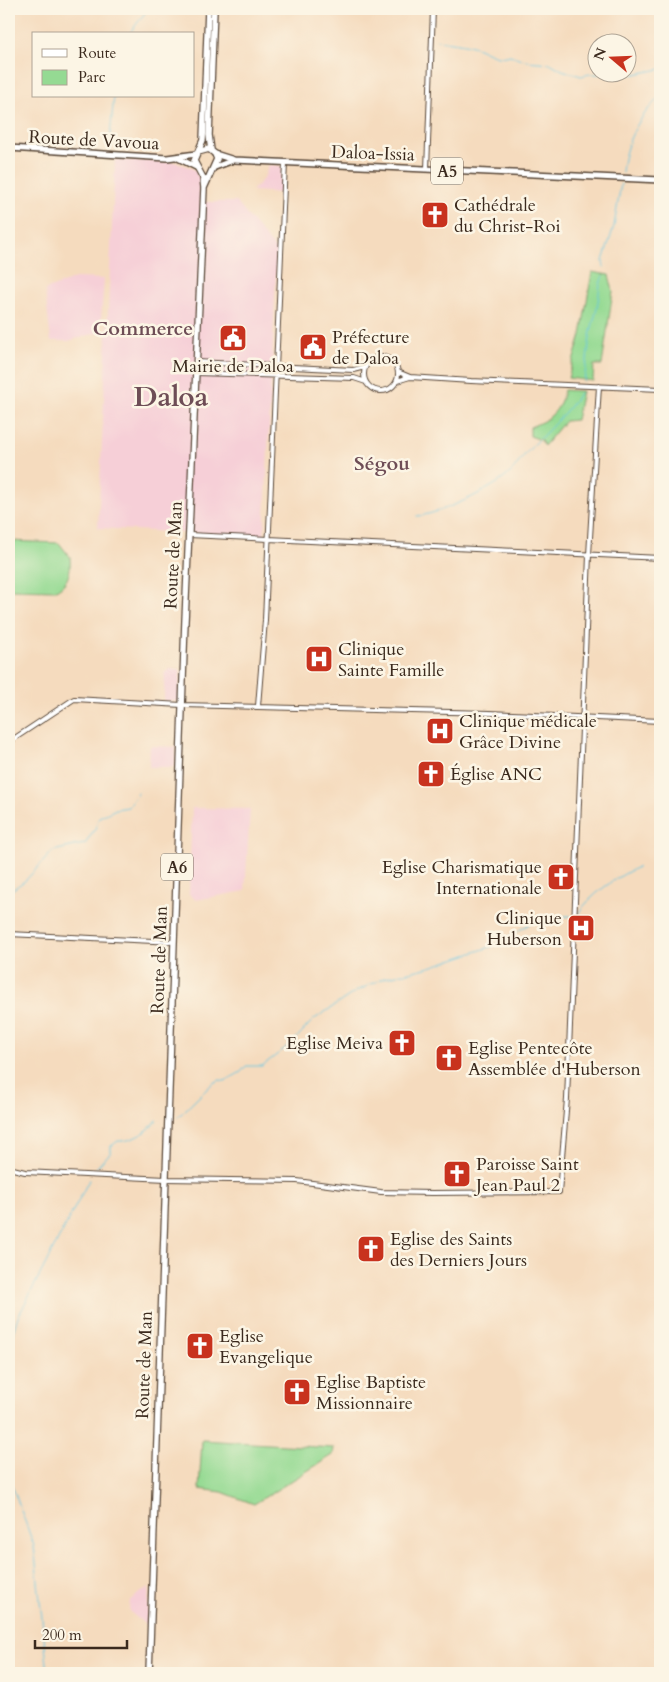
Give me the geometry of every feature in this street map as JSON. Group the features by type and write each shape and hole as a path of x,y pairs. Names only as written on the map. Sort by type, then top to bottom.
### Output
{"highway":[{"path":"208,9 203,140 194,161 198,169 208,172 214,168 217,162 209,135 214,9"},
{"path":"197,153 204,149 213,152"},
{"name":"A6","path":"204,188 214,168"},
{"name":"A6","path":"198,169 204,188"},
{"name":"Route de Man","path":"149,1673 182,705 204,188"}],"main road":[{"name":"Route de Vavoua","path":"9,148 178,158"},
{"name":"A5","path":"213,152 234,160"},
{"path":"178,158 197,153"},
{"path":"178,158 198,169"},
{"name":"A5","path":"214,168 234,160"},
{"name":"Daloa-Issia","path":"234,160 660,180"}],"street":[{"path":"427,169 434,9"},
{"path":"258,706 268,540 274,366 285,163"},
{"path":"196,362 353,370 366,367 371,361 384,357 394,362 398,372 397,381"},
{"path":"366,367 366,382"},
{"path":"196,372 354,378 366,382 371,388 379,391 389,389 397,381 410,377 660,389"},
{"path":"398,372 410,377"},
{"path":"9,1168 25,1172 166,1179 297,1181 368,1190 423,1193 559,1192 567,1099 589,555 600,386"},
{"path":"189,535 660,558"},
{"path":"9,742 74,699 182,705 258,706 660,721"},
{"path":"9,934 174,942"}],"shaded area":[{"path":"115,160 174,162 195,170 200,180 201,202 236,202 277,251 264,537 98,528"},
{"path":"269,165 282,166 281,193 252,191 264,178"},
{"path":"76,278 104,279 100,332 68,341 51,341 45,290"},
{"path":"180,669 179,701 164,701 165,671"},
{"path":"150,746 176,747 175,767 149,767"},
{"path":"192,808 250,809 245,891 196,900 189,894"},
{"path":"149,1587 147,1626 129,1611 130,1600"}],"green space":[{"path":"592,272 609,275 613,291 602,365 594,365 593,381 568,378 581,335"},
{"path":"564,390 582,391 576,420 565,421 544,446 541,440 530,436 530,427 549,418 553,414 560,404"},
{"path":"9,541 59,543 70,557 69,572 64,584 56,590 9,589"},
{"path":"202,1440 334,1448 333,1455 254,1504 222,1492 199,1489"}],"waterway":[{"path":"131,32 148,9"},
{"path":"437,40 476,47 497,56 510,55 527,61 550,63 562,70 581,76 590,74 635,74 660,69"},
{"path":"622,173 629,141 645,113 660,97"},
{"path":"109,146 114,98"},
{"path":"604,267 603,261 614,226 621,184"},
{"path":"584,381 591,331 603,276"},
{"path":"417,516 426,515 451,506 479,493 502,479 512,471 561,417 580,393"},
{"path":"80,845 85,844 95,829 99,817 116,809 128,807 138,793"},
{"path":"9,892 26,880 53,851 79,845"},
{"path":"577,915 589,900 604,887 638,867"},
{"path":"178,1117 213,1083 220,1080 225,1081 241,1072 246,1066 262,1066 291,1044 313,1020 355,992 384,978 430,967 493,946 541,917 571,916"},
{"path":"96,1168 111,1152 111,1146 118,1141 129,1140 140,1135 157,1120"},
{"path":"9,1347 17,1319 89,1180"},
{"path":"9,1477 34,1546 48,1673"}],"place":[{"name":"Cathédrale du Christ-Roi","path":"435,215"},
{"name":"Mairie de Daloa","path":"233,338"},
{"name":"Préfecture de Daloa","path":"313,347"},
{"name":"Clinique Sainte Famille","path":"319,659"},
{"name":"Clinique médicale Grâce Divine","path":"440,731"},
{"name":"Église ANC","path":"431,774"},
{"name":"Eglise Charismatique Internationale","path":"561,877"},
{"name":"Clinique Huberson","path":"581,928"},
{"name":"Eglise Meiva","path":"402,1043"},
{"name":"Eglise Pentecôte Assemblée d'Huberson","path":"449,1058"},
{"name":"Paroisse Saint Jean Paul 2","path":"457,1174"},
{"name":"Eglise des Saints des Derniers Jours","path":"371,1249"},
{"name":"Eglise Evangelique","path":"200,1346"},
{"name":"Eglise Baptiste Missionnaire","path":"297,1392"}],"district":[{"name":"Commerce","path":"143,328"},
{"name":"Daloa","path":"171,396"},
{"name":"Ségou","path":"382,463"}]}
